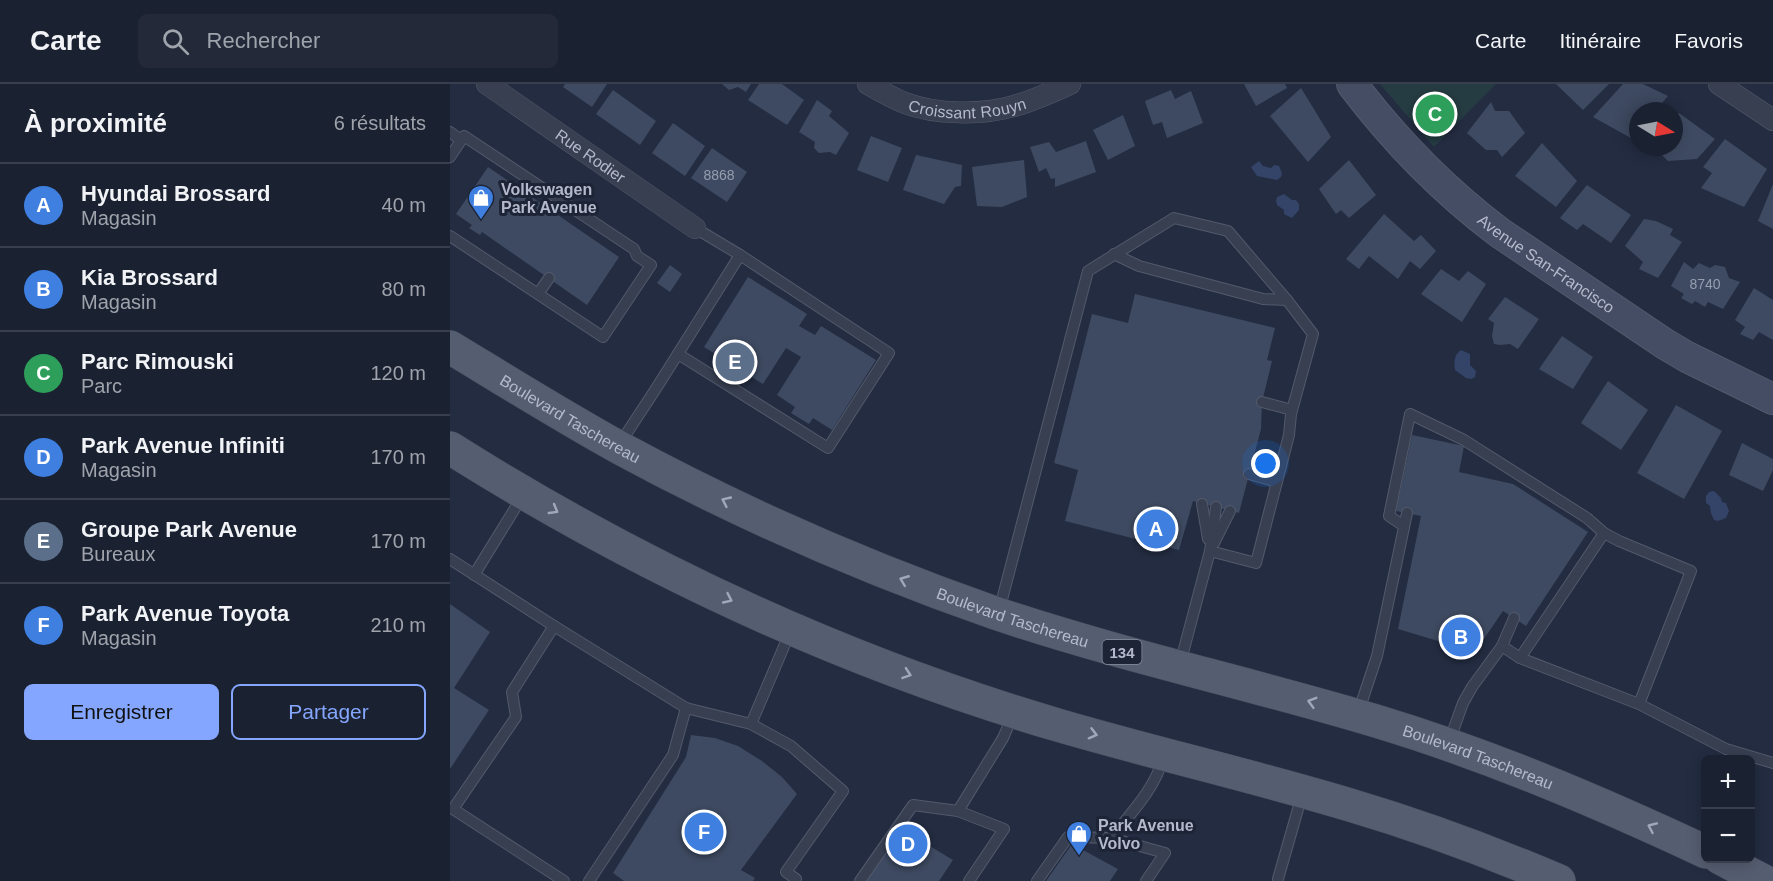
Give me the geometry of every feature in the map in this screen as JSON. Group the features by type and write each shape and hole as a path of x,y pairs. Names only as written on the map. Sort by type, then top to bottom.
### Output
{"main road":[{"name":"Boulevard Taschereau","path":"450,346 618,447 714,496 816,543 919,586 1077,639 1358,716 1448,745 1594,801 1701,850"},
{"path":"450,448 594,533 668,570 792,628 891,668 1060,726 1303,791 1400,821 1518,869 1559,881"},
{"path":"1730,863 1764,881"}],"street":[{"name":"Rue Rodier","path":"487,84 695,228"},
{"name":"Croissant Rouyn","path":"868,84 907,104 951,112 974,112 1014,107 1068,84"},
{"name":"Avenue San-Francisco","path":"1352,84 1387,129 1416,161 1450,193 1492,227 1665,344 1773,399"},
{"path":"1719,84 1773,120"}],"lane":[{"path":"450,132 461,140"},
{"path":"450,157 464,136 633,249 637,256 651,266 603,337 450,236"},
{"path":"998,614 1088,272 1174,218 1228,231 1313,334 1292,410 1289,435 1256,563 1210,551"},
{"path":"678,354 828,448 889,353 695,228"},
{"path":"1114,254 1139,266 1263,299 1287,300"},
{"path":"618,447 740,255"},
{"path":"538,294 549,278"},
{"path":"1262,402 1292,410"},
{"path":"1404,526 1389,516 1410,414 1464,440 1587,518 1619,542 1691,571 1638,704"},
{"path":"1249,474 1277,482"},
{"path":"474,575 524,493"},
{"path":"1202,504 1210,551"},
{"path":"1179,667 1210,551 1216,507"},
{"path":"1210,551 1230,511"},
{"path":"1358,716 1377,656 1407,513"},
{"path":"1520,658 1604,533"},
{"path":"450,559 686,708 751,724 791,746 843,791 786,872 796,879 795,881"},
{"path":"1448,745 1463,703 1502,646 1514,618"},
{"path":"554,626 512,692 516,717 451,808 564,881"},
{"path":"751,724 792,628"},
{"path":"1502,646 1520,658 1638,704 1726,749 1773,763"},
{"path":"589,881 673,755 686,708"},
{"path":"958,811 1003,738 1015,711"},
{"path":"1111,838 1153,784 1165,753"},
{"path":"1278,879 1303,791"},
{"path":"860,881 913,805 958,811 1004,829 969,881"},
{"path":"1037,881 1068,837 1111,838 1165,854 1146,881"}],"green space":[{"path":"1380,84 1496,84 1434,147"}],"water":[{"path":"1259,161 1263,166 1271,168 1274,165 1279,166 1281,177 1277,180 1257,176 1251,167"},
{"path":"1284,194 1299,204 1299,210 1292,218 1284,214 1284,210 1277,205 1277,197"},
{"path":"1461,350 1470,354 1470,365 1476,371 1475,377 1471,379 1455,370 1455,358"},
{"path":"1714,491 1722,502 1726,503 1729,511 1726,518 1718,521 1714,520 1710,506 1706,503 1706,496 1709,492"}],"building":[{"path":"565,84 607,84 592,107 563,87"},
{"path":"722,84 751,84 746,92 738,87 729,90"},
{"path":"759,84 782,84 804,100 787,125 748,100"},
{"path":"1244,84 1285,84 1287,88 1256,106"},
{"path":"1556,84 1609,84 1583,110"},
{"path":"1623,84 1643,84 1668,96 1663,102 1629,102 1629,137 1593,117"},
{"path":"1301,88 1331,137 1308,162 1270,116"},
{"path":"613,90 656,121 640,145 596,114"},
{"path":"1171,90 1175,99 1191,91 1203,123 1167,138 1162,122 1153,125 1145,101"},
{"path":"817,100 832,111 829,116 849,133 836,155 830,152 819,153 814,148 815,142 799,132"},
{"path":"1491,102 1495,111 1509,111 1525,133 1502,157 1497,150 1486,150 1467,133"},
{"path":"1123,115 1135,146 1108,160 1093,130"},
{"path":"1683,116 1715,139 1697,159 1668,161 1663,156 1683,156"},
{"path":"673,123 705,146 685,176 652,153"},
{"path":"871,136 902,148 888,182 857,170"},
{"path":"1725,139 1767,169 1744,207 1701,188 1712,173 1703,167"},
{"path":"1086,141 1096,172 1055,187 1055,178 1051,179 1046,168 1039,172 1030,147 1049,142 1056,152"},
{"path":"1542,143 1577,181 1556,207 1515,176"},
{"path":"712,148 747,172 727,202 691,178"},
{"path":"916,155 962,165 961,186 955,187 944,204 903,190"},
{"path":"1024,160 1027,197 1002,207 977,206 972,167"},
{"path":"1349,160 1376,195 1349,218 1341,210 1336,214 1319,189"},
{"path":"488,167 619,257 587,305 482,232 480,235 469,228 472,225 456,214"},
{"path":"1773,184 1773,229 1758,221"},
{"path":"1587,185 1631,215 1611,243 1583,224 1577,230 1560,218"},
{"path":"1384,214 1414,241 1421,235 1436,251 1420,269 1410,261 1398,279 1369,256 1359,269 1346,259"},
{"path":"1644,219 1656,221 1673,229 1670,235 1682,242 1658,278 1639,269 1643,262 1625,246"},
{"path":"1684,262 1693,269 1699,263 1710,268 1715,265 1725,267 1729,278 1740,282 1723,309 1708,302 1705,307 1695,301 1692,304 1681,298 1684,294 1671,286"},
{"path":"670,265 682,274 670,292 657,283"},
{"path":"1441,269 1459,281 1468,271 1486,284 1462,322 1421,294"},
{"path":"748,277 807,314 799,326 815,335 821,326 876,360 832,430 813,418 809,424 791,413 795,407 777,395 801,357 786,348 763,384 742,371 737,378 720,367 725,360 704,347"},
{"path":"1754,288 1773,300 1773,340 1759,332 1753,340 1740,334 1745,327 1735,320"},
{"path":"1135,294 1275,328 1267,360 1272,361 1262,402 1261,429 1239,513 1193,501 1179,550 1065,521 1078,470 1054,463 1092,314 1128,323"},
{"path":"1505,297 1539,319 1518,349 1510,344 1494,344 1492,336 1494,323 1488,319"},
{"path":"1562,336 1593,357 1573,389 1539,369"},
{"path":"1608,381 1648,410 1621,450 1581,423"},
{"path":"1676,405 1722,431 1684,499 1637,473"},
{"path":"1412,435 1464,446 1459,472 1513,484 1588,532 1526,626 1503,611 1475,652 1398,629 1421,516 1396,511"},
{"path":"1742,443 1773,459 1773,470 1763,491 1729,475"},
{"path":"450,604 490,632 454,688 489,710 450,769"},
{"path":"691,735 715,738 738,746 782,777 797,794 741,870 755,878 753,881 624,881 613,873 686,757"},
{"path":"900,828 953,860 939,881 865,881"},
{"name":"Park Avenue Volvo","path":"1072,844 1118,869 1110,881 1046,881"}],"place":[{"name":"Parc Rimouski","path":"1435,114"},
{"name":"Volkswagen Park Avenue","path":"481,221"},
{"name":"Groupe Park Avenue","path":"735,362"},
{"name":"Hyundai Brossard","path":"1156,529"},
{"name":"Kia Brossard","path":"1461,637"},
{"name":"Park Avenue Toyota","path":"704,832"},
{"name":"Park Avenue Infiniti","path":"908,844"},
{"name":"Park Avenue Volvo","path":"1079,857"}]}
